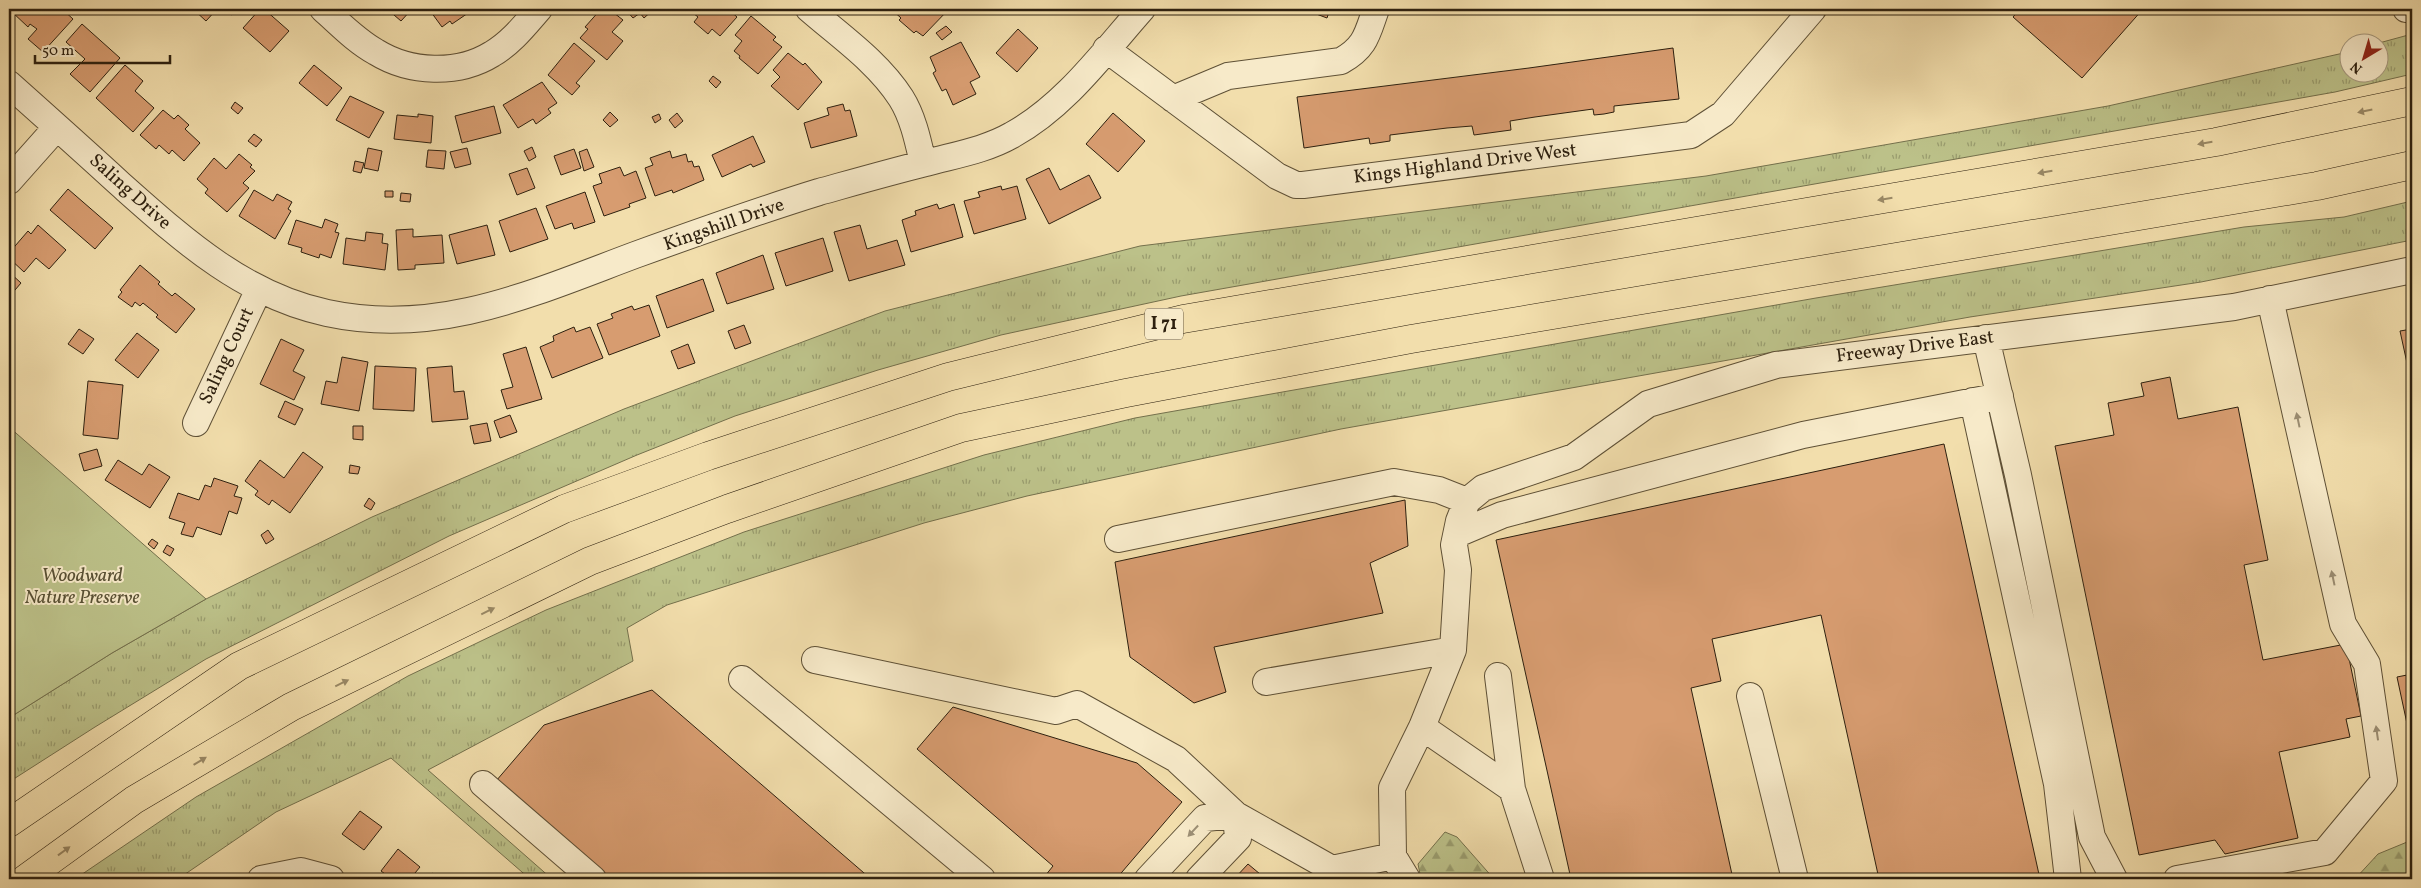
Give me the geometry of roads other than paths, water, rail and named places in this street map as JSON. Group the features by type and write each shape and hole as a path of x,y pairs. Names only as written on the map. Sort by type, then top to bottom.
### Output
{"highway":[{"name":"I 71","path":"9,823 239,666 564,509 708,456 948,377 1183,319 2216,142 2412,101"},
{"path":"25,879 134,800 292,707 590,562 727,509 961,428 1126,393 1391,343 2317,186 2412,165"}],"street":[{"path":"323,9 356,38 376,52 394,61 413,67 436,69 458,68 493,54 518,32 539,9"},
{"path":"809,9 872,63 891,83 909,114 923,164"},
{"name":"Kingshill Drive","path":"259,289 287,301 326,313 398,321 470,312 505,304 686,236 819,192 990,145 1009,137 1033,124 1054,105 1142,9"},
{"path":"1173,99 1228,76 1341,61 1356,52 1366,37 1376,9"},
{"name":"Kings Highland Drive West","path":"1106,49 1277,176 1296,185 1690,135 1723,114 1813,9"},
{"path":"2406,9 2412,10"},
{"name":"Saling Drive","path":"9,84 180,237 230,274 259,289"},
{"path":"9,181 57,127"},
{"name":"Freeway Drive East","path":"1461,518 1483,488 1574,457 1648,404 1776,365 2234,307 2412,270"},
{"name":"Saling Court","path":"196,423 259,289"},
{"path":"2177,879 2208,876 2325,852 2384,781 2367,664 2344,624 2270,299"},
{"path":"1986,338 2000,396 2092,837 2114,879"},
{"path":"1461,518 1502,515 1803,435 2000,396"},
{"path":"1973,401 2057,784 2068,879"},
{"path":"1118,539 1394,482 1440,490 1461,518"},
{"path":"1407,879 1393,856 1392,788 1422,727 1453,650 1458,570 1454,545 1461,518"},
{"path":"1266,682 1453,650"},
{"path":"815,660 1056,710 1078,704 1176,759 1236,815 1332,869 1393,856"},
{"path":"1498,676 1512,789 1541,879"},
{"path":"742,679 982,879"},
{"path":"1750,696 1795,879"},
{"path":"1422,727 1512,789"},
{"path":"483,784 593,879"},
{"path":"1148,879 1205,818 1236,815"},
{"path":"1199,879 1238,838 1236,815"},
{"path":"261,879 301,871 331,879"}],"waterway":[{"path":"1429,876 1433,879"}],"park label":[{"name":"Woodward Nature Preserve","path":"82,587"}]}
